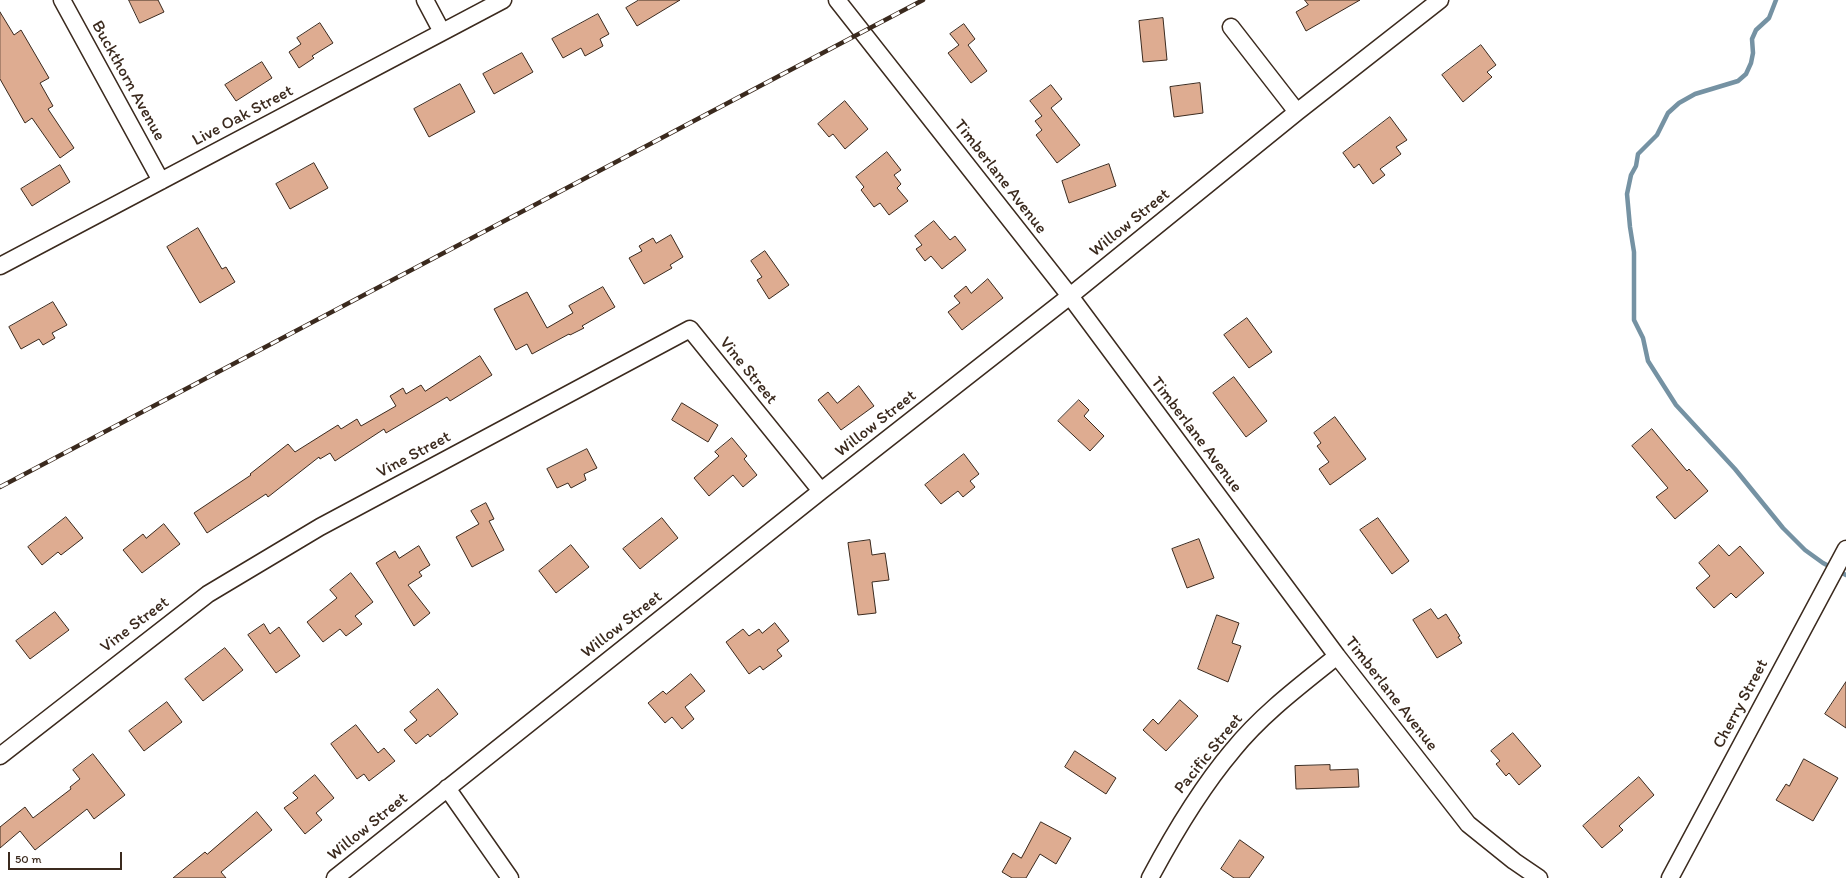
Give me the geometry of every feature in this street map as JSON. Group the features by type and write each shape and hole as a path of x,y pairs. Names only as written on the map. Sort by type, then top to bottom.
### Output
{"street":[{"name":"Buckthorn Avenue","path":"62,0 161,181"},
{"path":"425,0 442,32"},
{"name":"Live Oak Street","path":"0,266 503,0"},
{"name":"Timberlane Avenue","path":"837,0 1070,296 1337,656 1468,824 1514,861 1540,878"},
{"name":"Willow Street","path":"335,878 821,491 1070,296 1297,112 1440,0"},
{"path":"1231,27 1297,112"},
{"name":"Vine Street","path":"0,756 116,664 208,594 320,527 690,329 821,491"},
{"name":"Cherry Street","path":"1670,878 1846,548"},
{"name":"Pacific Street","path":"1150,878 1175,831 1205,786 1233,749 1262,720 1337,656"},
{"path":"447,788 510,878"}],"building":[{"path":"129,0 158,0 164,12 140,23"},
{"path":"639,0 680,0 637,26 626,8"},
{"path":"1305,0 1360,0 1306,31 1296,12 1308,5"},
{"path":"0,12 14,35 21,30 49,78 40,83 53,106 48,109 74,148 60,158 32,118 25,123 0,79"},
{"path":"598,14 609,34 600,39 603,46 585,56 581,48 563,58 552,39"},
{"path":"1163,18 1167,60 1143,62 1139,21"},
{"path":"320,23 333,43 312,56 314,58 299,68 289,52 301,44 297,38"},
{"path":"964,24 975,39 968,45 987,71 971,83 948,53 959,45 950,34"},
{"path":"1481,45 1496,65 1487,72 1492,77 1463,102 1442,75"},
{"path":"522,53 533,72 494,94 483,74"},
{"path":"262,62 272,78 236,101 225,85"},
{"path":"1200,83 1203,113 1174,117 1170,87"},
{"path":"460,84 475,112 429,137 414,109"},
{"path":"1051,85 1062,99 1051,108 1080,145 1057,163 1036,135 1042,130 1035,121 1042,116 1030,101"},
{"path":"845,101 868,129 845,149 833,134 829,137 818,124"},
{"path":"1390,117 1407,140 1396,147 1401,154 1380,169 1385,175 1373,184 1359,164 1354,168 1343,153"},
{"path":"887,152 901,170 894,175 901,184 897,188 908,201 889,215 880,203 874,207 861,190 864,187 856,177"},
{"path":"314,163 328,188 290,209 276,184"},
{"path":"1109,164 1116,186 1069,203 1062,181"},
{"path":"60,165 70,182 32,206 21,189"},
{"path":"934,221 950,240 955,236 966,250 942,269 931,256 925,261 916,249 922,245 915,236"},
{"path":"198,228 222,269 226,267 235,282 200,303 167,247"},
{"path":"671,235 683,257 670,265 672,268 644,284 629,258 642,251 639,246 653,238 656,243"},
{"path":"765,251 789,285 769,299 757,280 762,277 751,261"},
{"path":"988,279 1003,298 962,330 948,312 960,303 954,296 966,286 971,293"},
{"path":"603,287 615,307 582,326 584,328 570,335 569,334 532,354 527,344 516,350 494,309 527,292 547,328 573,313 569,306"},
{"path":"53,302 67,325 52,333 55,338 43,345 39,339 21,349 9,327"},
{"path":"1247,318 1272,352 1249,368 1224,335"},
{"path":"480,356 492,375 450,401 447,397 386,433 384,429 335,461 330,453 320,459 319,457 268,497 266,494 207,533 194,513 251,475 250,474 288,444 295,452 338,425 341,429 357,419 361,426 396,406 390,396 403,388 406,394 421,385 425,391"},
{"path":"1234,377 1267,421 1246,437 1213,393"},
{"path":"859,386 874,406 841,430 818,400 828,392 837,403"},
{"path":"1079,400 1089,410 1084,416 1104,436 1090,451 1058,421"},
{"path":"682,403 718,425 708,442 672,420"},
{"path":"1335,417 1366,459 1330,485 1319,469 1329,462 1317,446 1321,443 1314,433"},
{"path":"1652,429 1687,471 1689,469 1708,491 1675,519 1656,497 1668,488 1632,446"},
{"path":"732,438 747,456 744,459 757,475 743,487 733,475 709,496 694,478 719,456 715,452"},
{"path":"587,449 597,468 584,474 586,480 571,488 568,483 557,488 547,469"},
{"path":"964,454 979,474 970,481 975,487 963,497 958,491 941,504 925,485"},
{"path":"486,503 494,519 489,521 504,550 472,567 456,537 479,524 471,511"},
{"path":"66,517 83,538 61,555 58,552 42,565 28,547"},
{"path":"662,518 678,538 640,569 623,549"},
{"path":"1378,518 1409,561 1392,574 1360,530"},
{"path":"164,524 180,544 142,573 123,550 143,534 146,538"},
{"path":"1199,539 1214,578 1187,588 1172,549"},
{"path":"870,540 872,555 885,553 889,580 872,582 876,613 858,615 848,543"},
{"path":"571,545 589,567 556,593 539,571"},
{"path":"1719,545 1729,556 1740,546 1764,573 1736,598 1731,593 1714,608 1696,588 1710,576 1699,563"},
{"path":"419,546 430,565 419,572 422,576 408,585 430,613 414,626 376,563 395,551 399,558"},
{"path":"351,573 373,602 355,616 362,624 346,636 340,629 323,642 307,622 337,598 330,590"},
{"path":"1431,609 1438,619 1446,614 1460,636 1458,637 1462,643 1437,658 1413,620"},
{"path":"55,612 69,630 30,659 16,641"},
{"path":"1217,615 1239,623 1232,643 1241,646 1228,682 1198,669"},
{"path":"775,623 789,641 777,650 782,656 763,670 760,666 749,674 726,642 743,629 749,636 759,629 762,633"},
{"path":"264,624 270,634 279,627 300,656 276,673 248,635"},
{"path":"225,648 243,670 203,701 185,679"},
{"path":"691,674 705,691 685,707 694,719 682,729 672,717 665,723 648,703 663,691 666,694"},
{"path":"1846,682 1846,728 1825,714"},
{"path":"438,689 458,714 430,737 428,734 416,744 404,730 417,720 410,712"},
{"path":"1180,700 1198,716 1166,751 1143,730 1153,719 1158,724"},
{"path":"167,702 182,722 144,751 129,731"},
{"path":"356,725 378,753 384,748 395,761 369,781 364,774 357,779 331,744"},
{"path":"1513,733 1541,766 1519,785 1509,773 1506,776 1496,764 1500,761 1491,751"},
{"path":"1075,751 1116,778 1106,794 1065,767"},
{"path":"93,754 125,795 94,819 87,809 35,850 20,831 0,848 0,827 25,807 33,818 71,789 70,787 80,779 73,770"},
{"path":"1804,759 1838,778 1813,821 1776,800 1786,784 1789,786"},
{"path":"1330,765 1330,770 1358,769 1359,787 1296,789 1295,766"},
{"path":"315,775 334,798 316,813 322,820 305,834 284,808 298,798 293,793"},
{"path":"1639,777 1654,795 1619,826 1623,830 1602,848 1583,826"},
{"path":"257,812 272,830 221,872 226,878 173,878 205,852 207,854"},
{"path":"1041,822 1071,838 1056,864 1040,854 1026,878 1012,878 1002,872 1013,853 1021,858"},
{"path":"1240,840 1264,857 1249,878 1234,878 1221,869"}],"waterway":[{"path":"1776,0 1769,18 1756,30 1752,39 1753,53 1751,63 1746,74 1738,81 1695,94 1679,103 1668,113 1657,135 1638,154 1636,166 1631,175 1627,194 1634,252 1634,320 1643,338 1648,361 1676,405 1735,469 1783,528 1805,550 1823,563 1846,575"}],"railway":[{"path":"0,487 923,0"}]}
